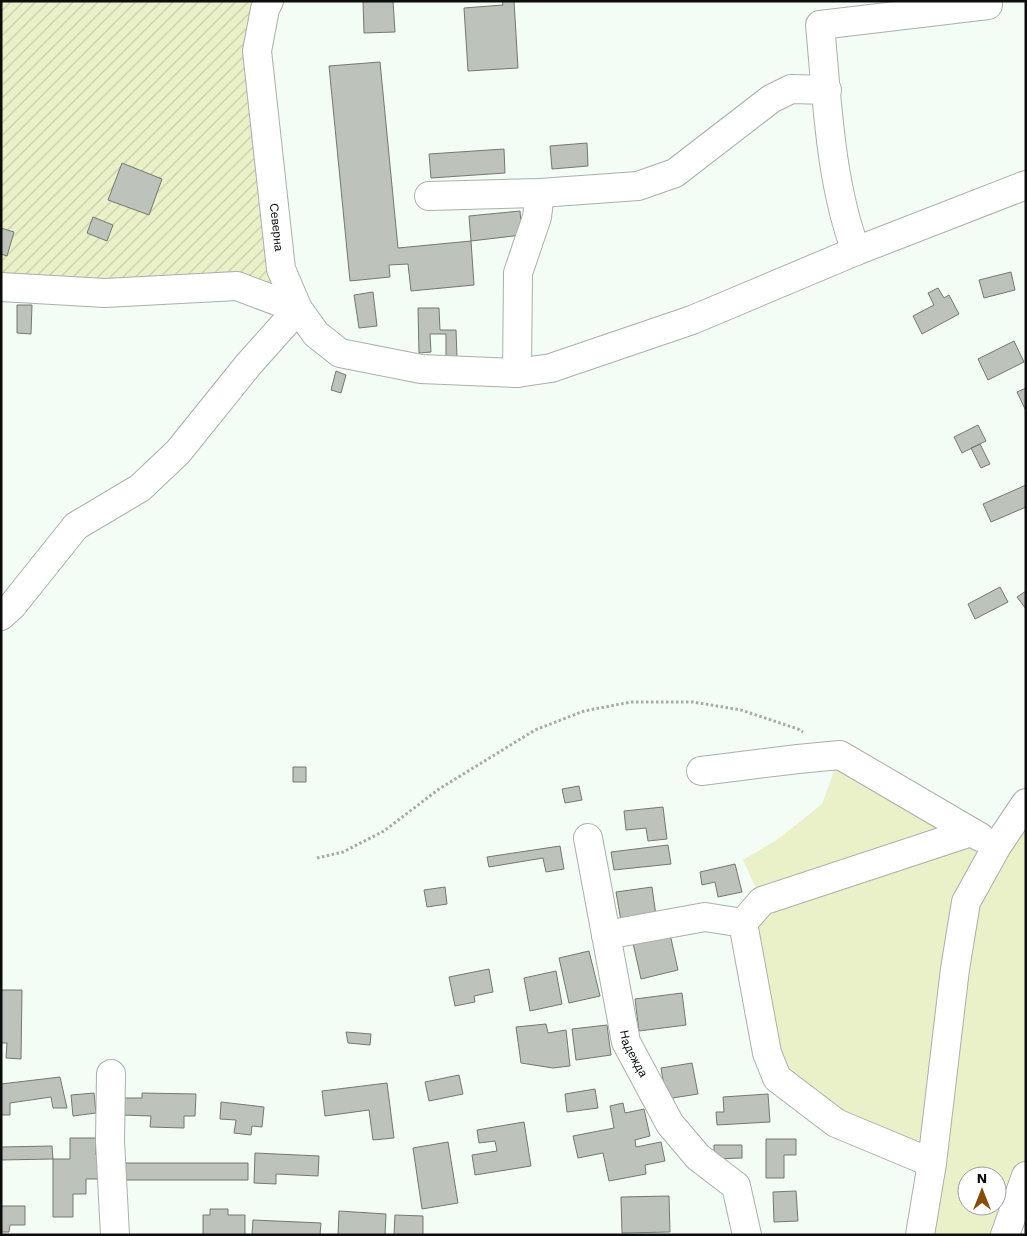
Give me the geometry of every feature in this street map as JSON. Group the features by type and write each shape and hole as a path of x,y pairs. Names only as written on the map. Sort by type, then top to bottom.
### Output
{"street":[{"name":"Северна","path":"269,1 265,8 258,51 281,269 298,309 316,334 340,353 421,370 517,373 550,368 692,320 856,251 1026,185"},
{"path":"856,251 845,216 835,162 820,25 988,5"},
{"path":"428,196 540,193 638,186 675,173 771,99 791,89 827,90"},
{"path":"517,373 518,273 537,217 540,193"},
{"path":"1,287 105,293 237,286 298,309 248,365 178,452 140,488 76,526 12,606 1,616"},
{"path":"701,771 840,755 997,846"},
{"path":"920,1235 932,1163 955,969 966,902 997,846 1026,803"},
{"path":"743,923 762,901 971,832"},
{"name":"Надежда","path":"588,838 626,1042 670,1124 698,1157 736,1186 746,1235"},
{"path":"606,935 706,917 743,923"},
{"path":"743,923 767,1053 777,1078 836,1123 932,1163"},
{"path":"111,1074 110,1140 115,1235"},
{"path":"1005,1235 1026,1176"}],"path":[{"path":"317,858 343,852 384,832 439,789 535,730 584,711 631,702 693,702 741,710 798,729 806,734"}],"green space":[{"path":"1,1 269,1 265,9 298,309 237,286 1,287"},
{"path":"840,755 997,846 1026,803 1026,1176 1005,1235 920,1235 932,1163 777,1078 743,923 762,901 743,860 778,839 822,804"}],"building":[{"path":"363,1 393,1 395,32 364,33"},
{"path":"502,1 514,1 518,68 468,71 464,8 503,5"},
{"path":"380,62 398,248 471,241 474,285 411,291 408,264 389,265 390,277 350,281 329,66"},
{"path":"587,143 588,166 552,169 550,146"},
{"path":"504,149 505,173 431,178 429,154"},
{"path":"122,163 162,179 149,215 108,200"},
{"path":"520,211 522,235 471,241 469,216"},
{"path":"93,217 113,225 107,241 87,233"},
{"path":"1,228 14,232 7,256 1,254"},
{"path":"1011,272 1015,290 984,298 979,280"},
{"path":"938,288 944,298 949,295 959,314 922,334 913,316 934,305 928,293"},
{"path":"373,292 377,326 359,328 354,295"},
{"path":"17,305 32,305 31,334 17,333"},
{"path":"418,308 439,308 440,330 456,330 457,357 446,357 446,334 430,334 431,352 419,353"},
{"path":"1014,341 1024,362 988,380 978,359"},
{"path":"336,371 346,375 341,393 331,390"},
{"path":"1026,388 1026,411 1017,392"},
{"path":"978,425 986,441 962,453 954,437"},
{"path":"980,444 990,464 981,468 971,448"},
{"path":"1026,485 1026,507 991,522 983,504"},
{"path":"1000,587 1008,602 975,619 968,604"},
{"path":"1026,591 1026,609 1017,597"},
{"path":"293,767 306,767 306,782 293,782"},
{"path":"579,786 582,800 565,803 562,789"},
{"path":"663,807 667,839 648,841 646,828 626,830 624,811"},
{"path":"668,845 671,864 614,870 611,852"},
{"path":"560,846 564,869 546,872 543,858 489,867 487,857"},
{"path":"735,864 742,892 718,897 715,882 702,885 700,872"},
{"path":"445,887 447,904 427,907 424,890"},
{"path":"652,887 656,916 621,921 616,892"},
{"path":"670,934 678,970 641,979 633,943"},
{"path":"589,951 600,996 569,1003 559,958"},
{"path":"489,969 493,992 474,996 475,1002 455,1006 449,977"},
{"path":"556,971 562,1004 530,1011 524,978"},
{"path":"1,990 22,990 21,1059 6,1058 7,1043 1,1043"},
{"path":"682,993 686,1025 639,1031 635,999"},
{"path":"546,1024 548,1033 566,1030 570,1066 553,1068 521,1063 516,1027"},
{"path":"607,1025 611,1055 576,1060 572,1029"},
{"path":"346,1032 371,1034 370,1045 348,1043"},
{"path":"692,1063 698,1094 666,1099 661,1068"},
{"path":"459,1075 463,1094 429,1101 425,1082"},
{"path":"60,1077 67,1108 53,1108 51,1097 10,1103 10,1115 1,1115 1,1084"},
{"path":"387,1083 394,1138 373,1140 369,1110 325,1116 322,1091"},
{"path":"595,1089 598,1108 567,1112 565,1094"},
{"path":"94,1093 96,1113 73,1116 71,1095"},
{"path":"142,1093 196,1094 195,1116 184,1116 184,1128 150,1127 151,1116 122,1115 122,1098 142,1098"},
{"path":"768,1094 770,1122 717,1125 716,1112 724,1112 723,1097"},
{"path":"221,1102 264,1107 262,1127 252,1126 251,1135 234,1133 236,1120 220,1119"},
{"path":"623,1103 625,1113 644,1109 650,1136 635,1140 636,1147 661,1142 665,1161 645,1165 646,1174 609,1181 603,1153 578,1158 573,1136 614,1128 610,1106"},
{"path":"524,1122 531,1166 475,1175 472,1155 497,1151 495,1141 479,1143 477,1130"},
{"path":"70,1138 96,1138 96,1155 105,1155 105,1179 86,1179 86,1194 73,1194 73,1217 53,1217 53,1159 70,1159"},
{"path":"766,1139 796,1139 796,1155 784,1155 784,1178 766,1178"},
{"path":"448,1142 458,1203 422,1209 413,1148"},
{"path":"714,1145 742,1145 742,1158 714,1159"},
{"path":"52,1146 53,1159 1,1160 1,1147"},
{"path":"255,1153 319,1156 318,1176 276,1174 276,1184 254,1183"},
{"path":"119,1163 248,1163 248,1180 119,1180"},
{"path":"796,1191 798,1221 774,1222 773,1192"},
{"path":"669,1196 670,1232 622,1233 621,1197"},
{"path":"1,1206 25,1206 25,1225 10,1225 9,1232 1,1232"},
{"path":"210,1209 228,1209 228,1215 245,1215 245,1235 203,1235 203,1215 210,1215"},
{"path":"339,1211 386,1214 385,1235 338,1235"},
{"path":"395,1215 423,1216 423,1235 394,1235"},
{"path":"253,1220 321,1223 320,1235 252,1235"}]}
